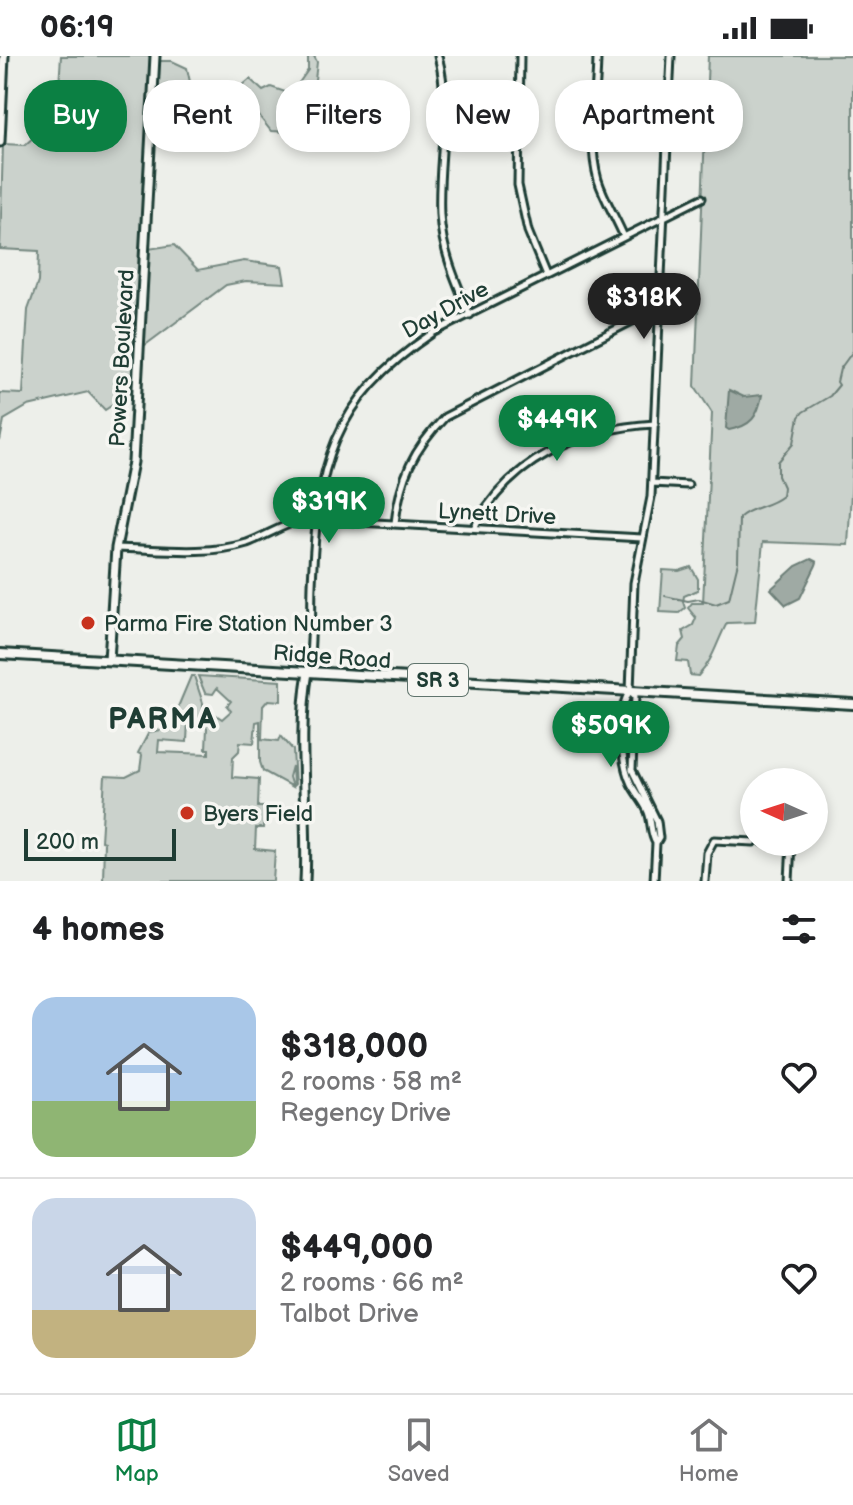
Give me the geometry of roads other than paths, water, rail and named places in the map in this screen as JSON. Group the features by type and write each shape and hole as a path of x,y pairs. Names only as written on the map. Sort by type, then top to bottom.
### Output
{"main road":[{"name":"Ridge Road","path":"0,654 853,704"}],"street":[{"path":"0,142 4,56"},
{"name":"Powers Boulevard","path":"109,660 116,548 133,462 155,56"},
{"path":"438,56 444,91 440,219 450,269 470,315"},
{"path":"520,56 518,185 528,231 546,275"},
{"path":"597,56 595,166 599,183 625,237"},
{"path":"656,843 649,815 631,783 623,758 624,699 630,691 634,583 649,516 652,483 671,56"},
{"name":"Day Drive","path":"305,881 307,836 302,759 315,519 333,444 350,410 373,381 406,351 434,332 702,198"},
{"path":"395,523 398,494 406,470 429,433 445,417 638,318 660,310"},
{"path":"474,528 486,505 517,472 551,450 583,436 623,426 655,424"},
{"path":"652,483 688,485"},
{"name":"Lynett Drive","path":"116,548 209,550 248,543 287,523 304,519 642,538"},
{"path":"630,691 635,696 632,770 654,812 658,829 654,881"},
{"path":"705,881 707,853 714,840 740,841"},
{"path":"789,881 790,856"}],"waterway":[{"path":"665,596 716,604 729,599 738,562 739,518 782,496 778,462 794,443 799,417 830,396 839,385 840,369 853,351"}],"place":[{"name":"Parma Fire Station Number 3","path":"88,623"},
{"name":"Byers Field","path":"187,813"}],"district":[{"name":"PARMA","path":"163,719"}]}
